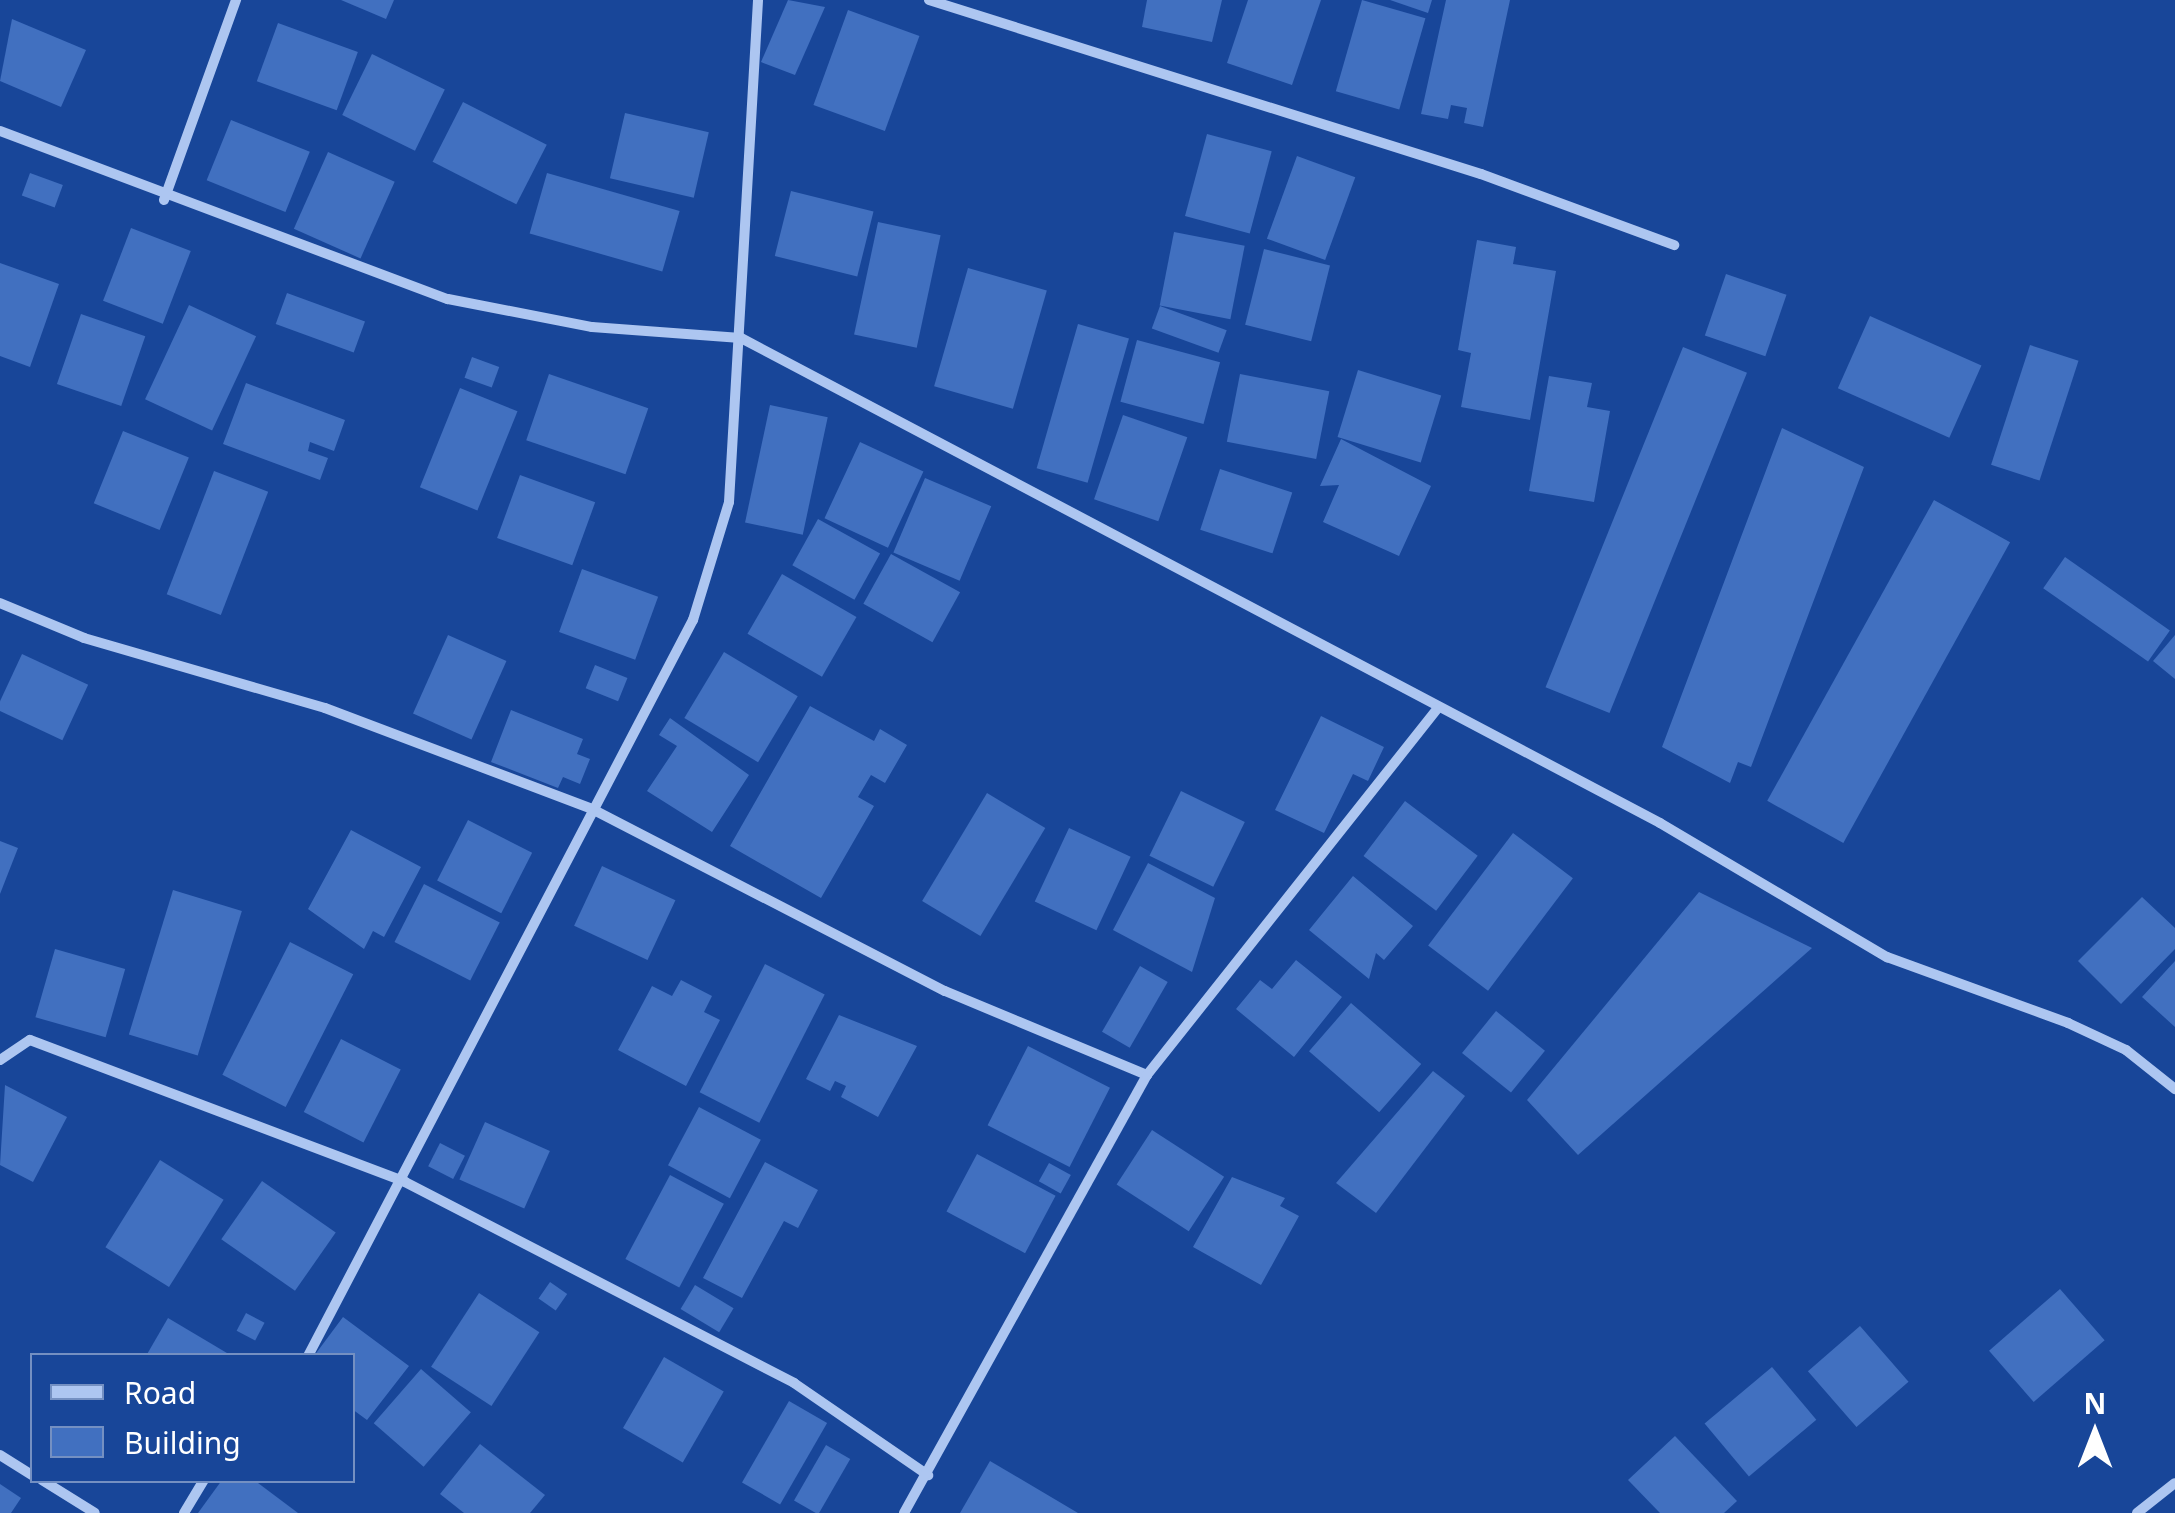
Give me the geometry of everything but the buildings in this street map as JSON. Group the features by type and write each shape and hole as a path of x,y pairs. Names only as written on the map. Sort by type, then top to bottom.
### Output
{"street":[{"path":"164,200 236,0"},
{"path":"310,1353 405,1182 592,809 693,620 729,502 758,0"},
{"path":"929,0 1481,174 1674,246"},
{"path":"0,132 164,200 448,300 592,327 741,338 1437,709 1660,823 1887,957 2068,1024 2126,1050 2175,1090"},
{"path":"0,604 84,638 324,708 592,809 945,991 1147,1075"},
{"path":"904,1513 1147,1075 1437,709"},
{"path":"0,1060 30,1040 405,1182 794,1383 928,1475"},
{"path":"0,1455 30,1474"},
{"path":"47,1483 95,1513"},
{"path":"184,1513 202,1483"},
{"path":"2137,1513 2175,1484"}]}
